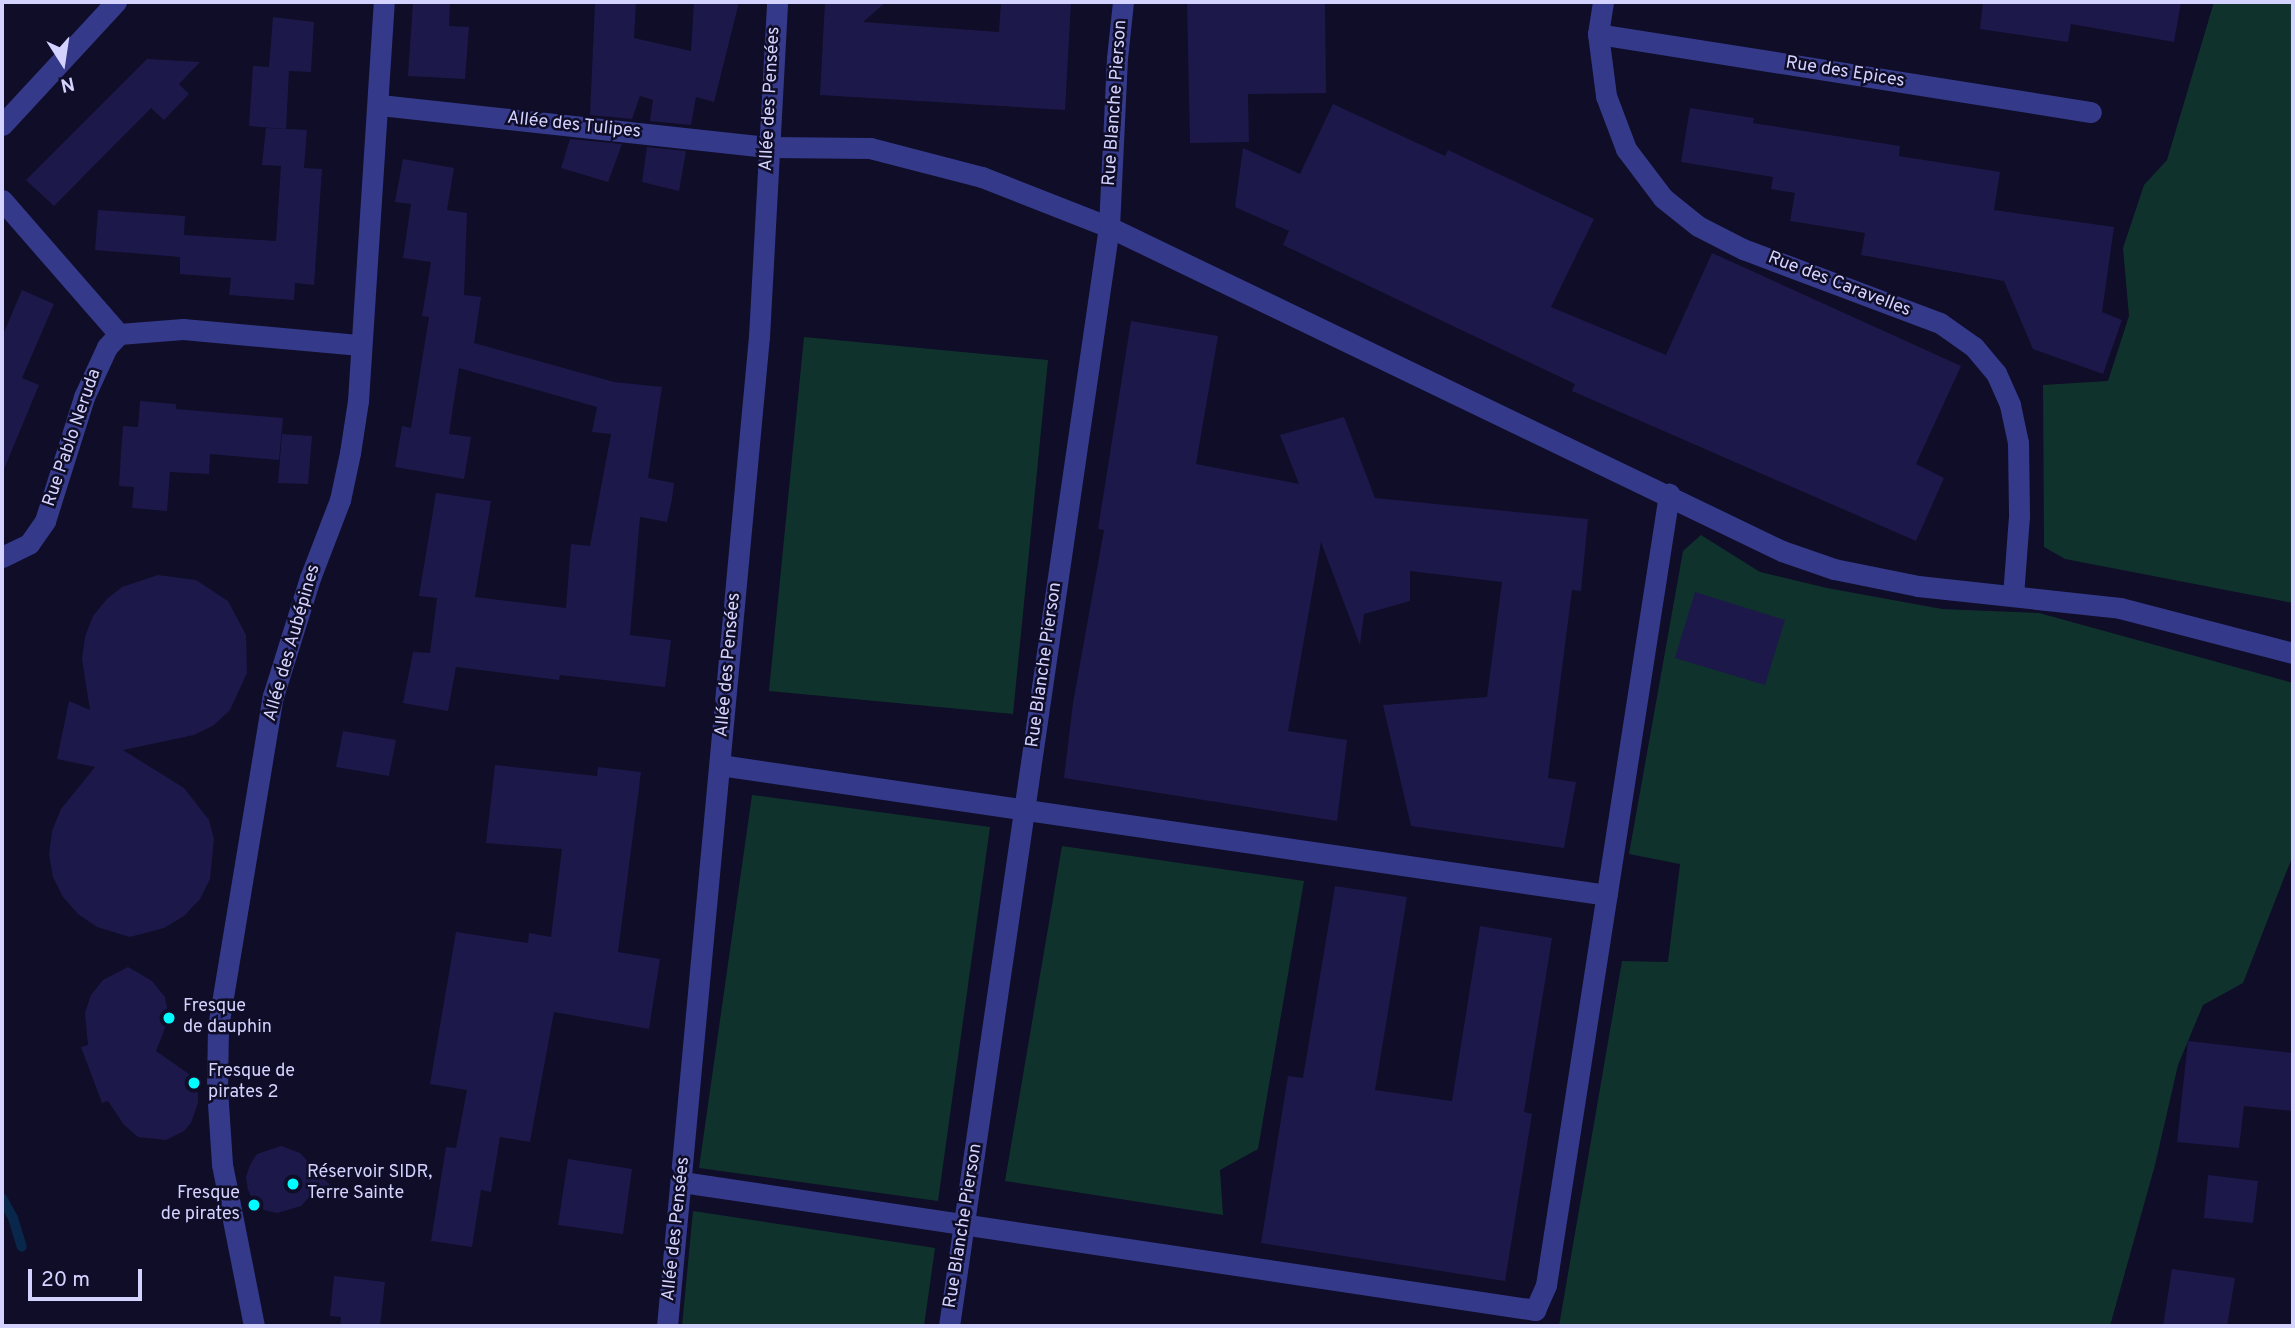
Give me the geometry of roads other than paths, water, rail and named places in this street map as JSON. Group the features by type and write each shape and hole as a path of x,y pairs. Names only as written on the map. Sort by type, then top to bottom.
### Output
{"street":[{"path":"2,125 116,2"},
{"name":"Allée des Aubépines","path":"254,1326 222,1164 217,1089 218,1027 273,696 310,578 340,500 358,401 360,345 380,104 384,2"},
{"name":"Allée des Pensées","path":"667,1326 759,337 777,2"},
{"name":"Rue Blanche Pierson","path":"948,1326 1109,227 1117,58 1123,2"},
{"name":"Rue des Caravelles","path":"1603,2 1598,34 1606,96 1626,149 1663,198 1698,226 1743,248 1940,323 1974,346 1996,373 2010,405 2018,442 2019,516 2013,596"},
{"name":"Rue des Epices","path":"1598,34 2091,112"},
{"name":"Allée des Tulipes","path":"380,104 769,147 870,148 982,177 1109,227 1669,494 1782,551 1834,569 1918,586 2120,608 2293,653"},
{"path":"2,200 118,334 183,329 360,345"},
{"name":"Rue Pablo Neruda","path":"2,557 29,544 45,521 84,397 107,347 118,334"},
{"path":"682,1182 1535,1310 1546,1285 1669,494"},
{"path":"720,765 1608,895"}],"waterway":[{"path":"2,1198 13,1218 22,1247"}],"place":[{"name":"Fresque de dauphin","path":"169,1018"},
{"name":"Fresque de pirates 2","path":"194,1083"},
{"name":"Réservoir SIDR, Terre Sainte","path":"293,1184"},
{"name":"Fresque de pirates","path":"254,1205"}]}
